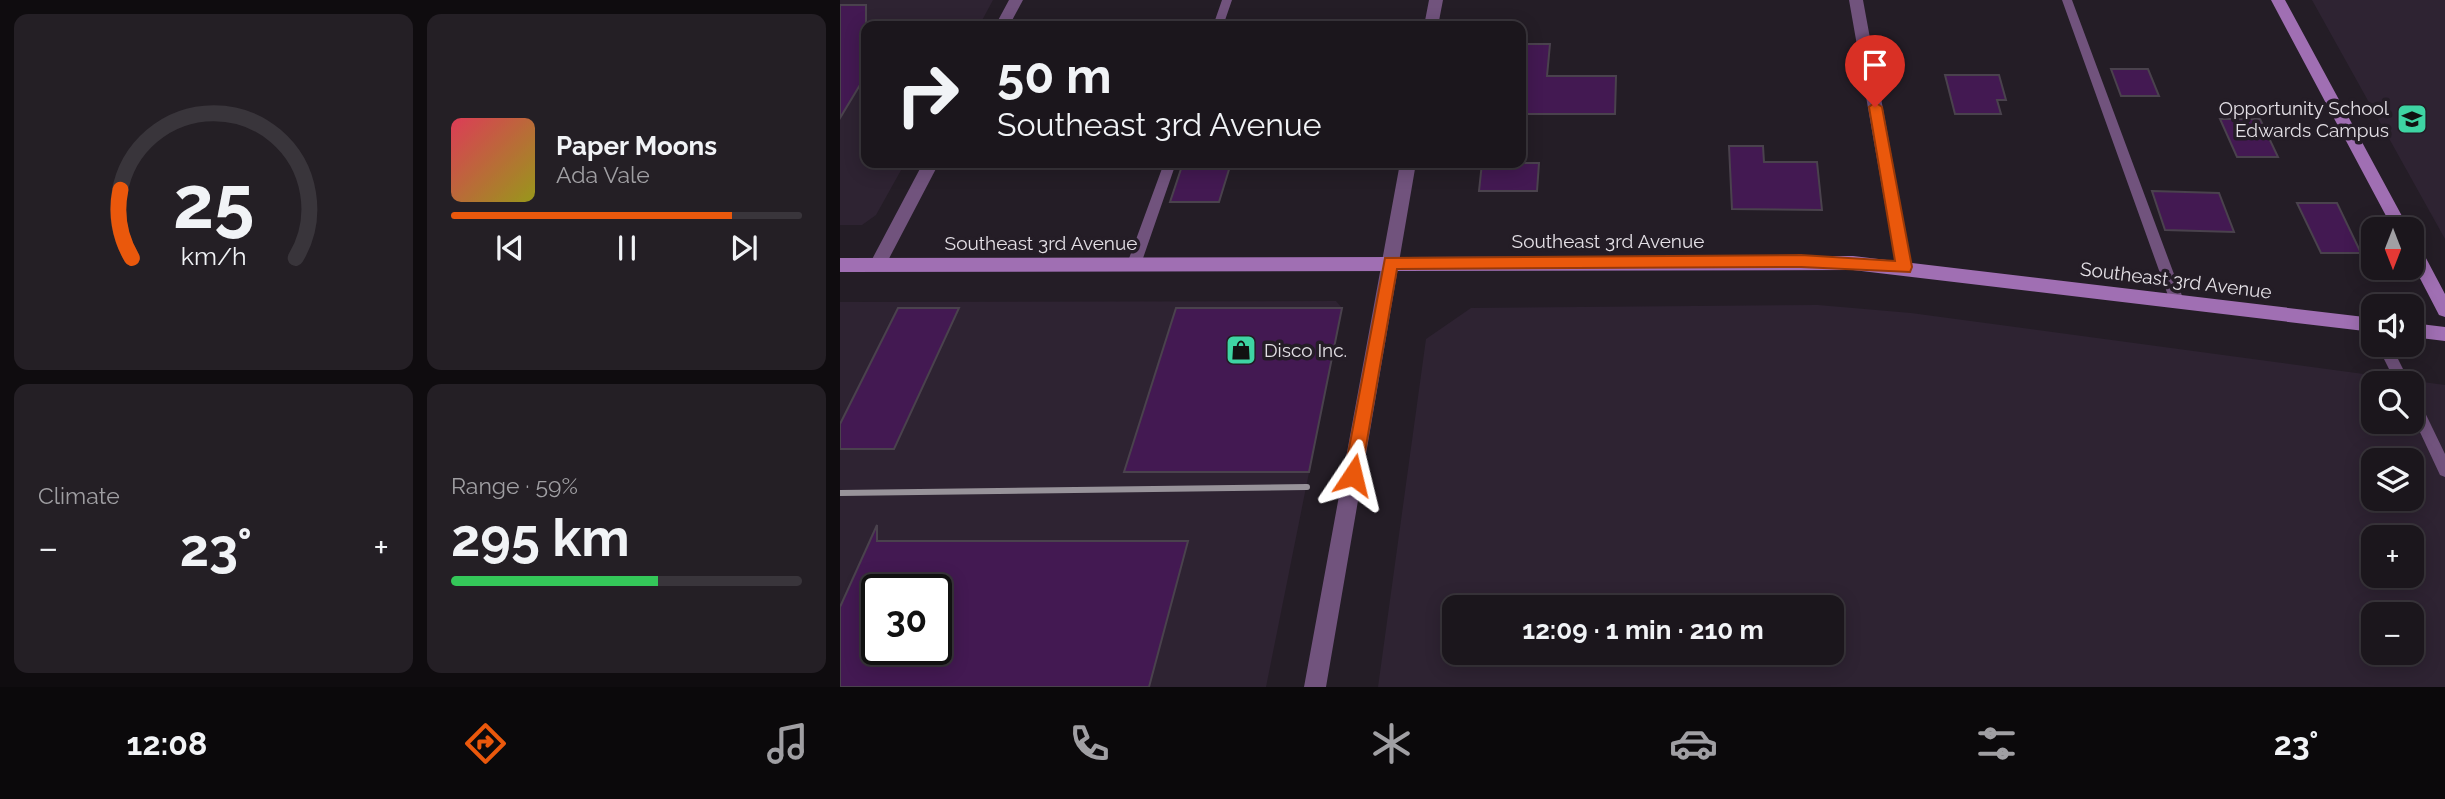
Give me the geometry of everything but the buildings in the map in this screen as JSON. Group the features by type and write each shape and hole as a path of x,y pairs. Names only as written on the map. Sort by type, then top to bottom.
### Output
{"main road":[{"path":"2278,0 2395,217"},
{"name":"Southeast 3rd Avenue","path":"840,265 1801,261 1904,267 2361,325"},
{"path":"2424,271 2445,310"},
{"path":"2424,331 2445,334"}],"street":[{"path":"1005,21 1016,0"},
{"path":"1432,21 1436,0"},
{"path":"1856,0 1904,267"},
{"path":"877,265 927,168"},
{"path":"1315,687 1407,168"}],"lane":[{"path":"1220,21 1227,0"},
{"path":"2067,0 2177,302"},
{"path":"1134,264 1168,168"},
{"path":"2424,426 2445,470"}],"shaded area":[{"path":"840,0 993,0 982,21 861,21 861,168 902,168 876,215 862,225 840,225"},
{"name":"Opportunity School Edwards Campus","path":"2312,0 2445,0 2445,239"},
{"path":"1336,301 1342,308 1266,687 840,687 840,302"},
{"path":"1818,305 1911,313 2361,374 2361,434 2424,434 2424,382 2445,385 2445,687 1378,687 1426,339 1471,308"}],"railway":[{"path":"840,493 1307,487"}],"place":[{"name":"Opportunity School Edwards Campus","path":"2412,119"},
{"name":"Disco Inc.","path":"1241,350"}],"route":[{"path":"1353,475 1390,263 1801,261 1904,267 1875,107"}]}
